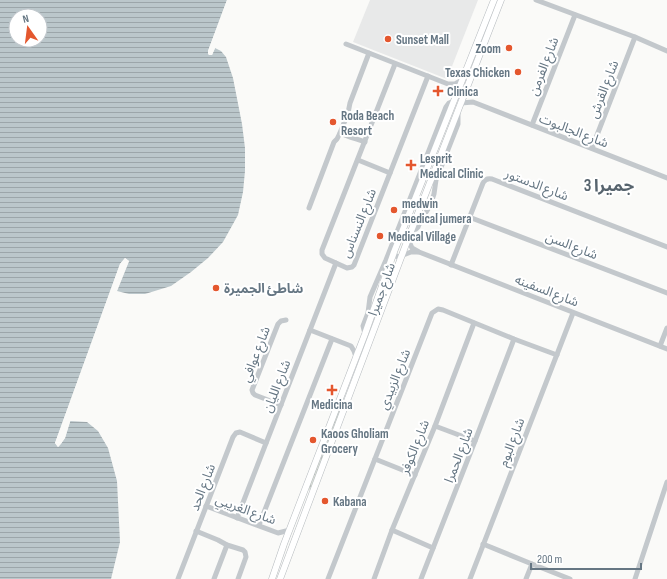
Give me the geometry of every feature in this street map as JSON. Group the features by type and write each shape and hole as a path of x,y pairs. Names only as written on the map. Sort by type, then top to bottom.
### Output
{"main road":[{"name":"شارع جميرا","path":"272,579 284,544 365,334 394,253 494,0"},
{"name":"شارع جميرا","path":"280,579 408,239 501,0"},
{"path":"388,271 393,269 396,272"}],"street":[{"path":"536,0 548,2 575,15 635,37 667,51"},
{"name":"شارع الفرمن","path":"532,125 575,15"},
{"name":"شارع القرش","path":"592,148 635,37"},
{"path":"346,44 448,84 456,84 462,80"},
{"path":"309,208 334,142 340,133 348,114 350,103 369,53"},
{"name":"شارع النسناس","path":"395,64 322,250 324,257 347,268 354,265 428,76"},
{"path":"365,334 363,326 368,313 370,297 446,107 455,99 453,90 448,84"},
{"path":"465,91 473,102"},
{"name":"شارع الجالبوت","path":"460,103 473,102 667,178"},
{"path":"340,133 354,139 355,141 364,143"},
{"path":"358,160 390,173"},
{"name":"شارع الدستور","path":"451,265 484,182 487,179 492,178 667,247"},
{"name":"شارع السن","path":"469,217 667,293"},
{"name":"شارع السفينه","path":"408,239 412,248 419,252 667,349"},
{"path":"394,253 397,257 400,257 411,252 419,252"},
{"name":"شارع الليان","path":"237,518 336,263"},
{"name":"شارع الزبيدي","path":"328,579 432,313 438,309 442,310 557,355"},
{"name":"شارع البوم","path":"470,579 573,313"},
{"name":"شارع عوافي","path":"281,405 254,394 252,390 278,324 286,320"},
{"name":"شارع الكوفر","path":"374,579 474,323"},
{"path":"660,346 667,328"},
{"path":"310,330 351,346 362,342"},
{"path":"259,526 332,339"},
{"name":"شارع الحمرا","path":"421,579 514,339"},
{"path":"351,346 356,357"},
{"path":"435,426 475,441"},
{"name":"شارع الحد","path":"178,579 232,438 235,434 240,432 266,443"},
{"path":"375,459 415,475"},
{"path":"634,579 667,482"},
{"name":"شارع الغريبي","path":"206,506 278,533 290,530"},
{"path":"392,530 434,548"},
{"path":"196,531 227,545 243,550 246,554 246,559 238,579"},
{"name":"شارع الغريبي","path":"278,533 284,544"},
{"path":"483,544 570,579"},
{"path":"214,579 227,545"},
{"path":"526,579 532,564"}],"shaded area":[{"path":"0,0 227,0 208,54 212,55 215,48 221,51 226,57 233,78 242,124 245,148 245,171 243,192 238,215 223,242 208,258 171,286 145,294 129,294 117,291 129,261 125,258 120,264 55,443 58,447 65,438 70,421 87,422 98,431 108,448 117,481 120,542 111,579 0,579"},
{"name":"Sunset Mall","path":"370,0 478,0 447,79 353,42"},
{"path":"341,404 343,405 310,490 308,489"}],"pier":[{"path":"227,0 229,0 210,53 213,47 216,46 212,55 209,55 208,51"},
{"path":"125,258 129,261 116,293 115,290 126,261 122,265 57,443 60,443 69,420 71,419 65,438 58,447 55,443 120,264"}],"place":[{"name":"Sunset Mall","path":"388,39"},
{"name":"Zoom","path":"509,48"},
{"name":"Texas Chicken","path":"518,72"},
{"name":"Clinica","path":"438,91"},
{"name":"Roda Beach Resort","path":"333,122"},
{"name":"Lesprit Medical Clinic","path":"411,165"},
{"name":"medwin medical jumera","path":"394,210"},
{"name":"Medical Village","path":"380,236"},
{"name":"شاطئ الجميرة","path":"216,288"},
{"name":"Medicina","path":"332,390"},
{"name":"Kaoos Gholiam Grocery","path":"313,440"},
{"name":"Kabana","path":"325,501"}],"district":[{"name":"جميرا 3","path":"609,185"}]}
